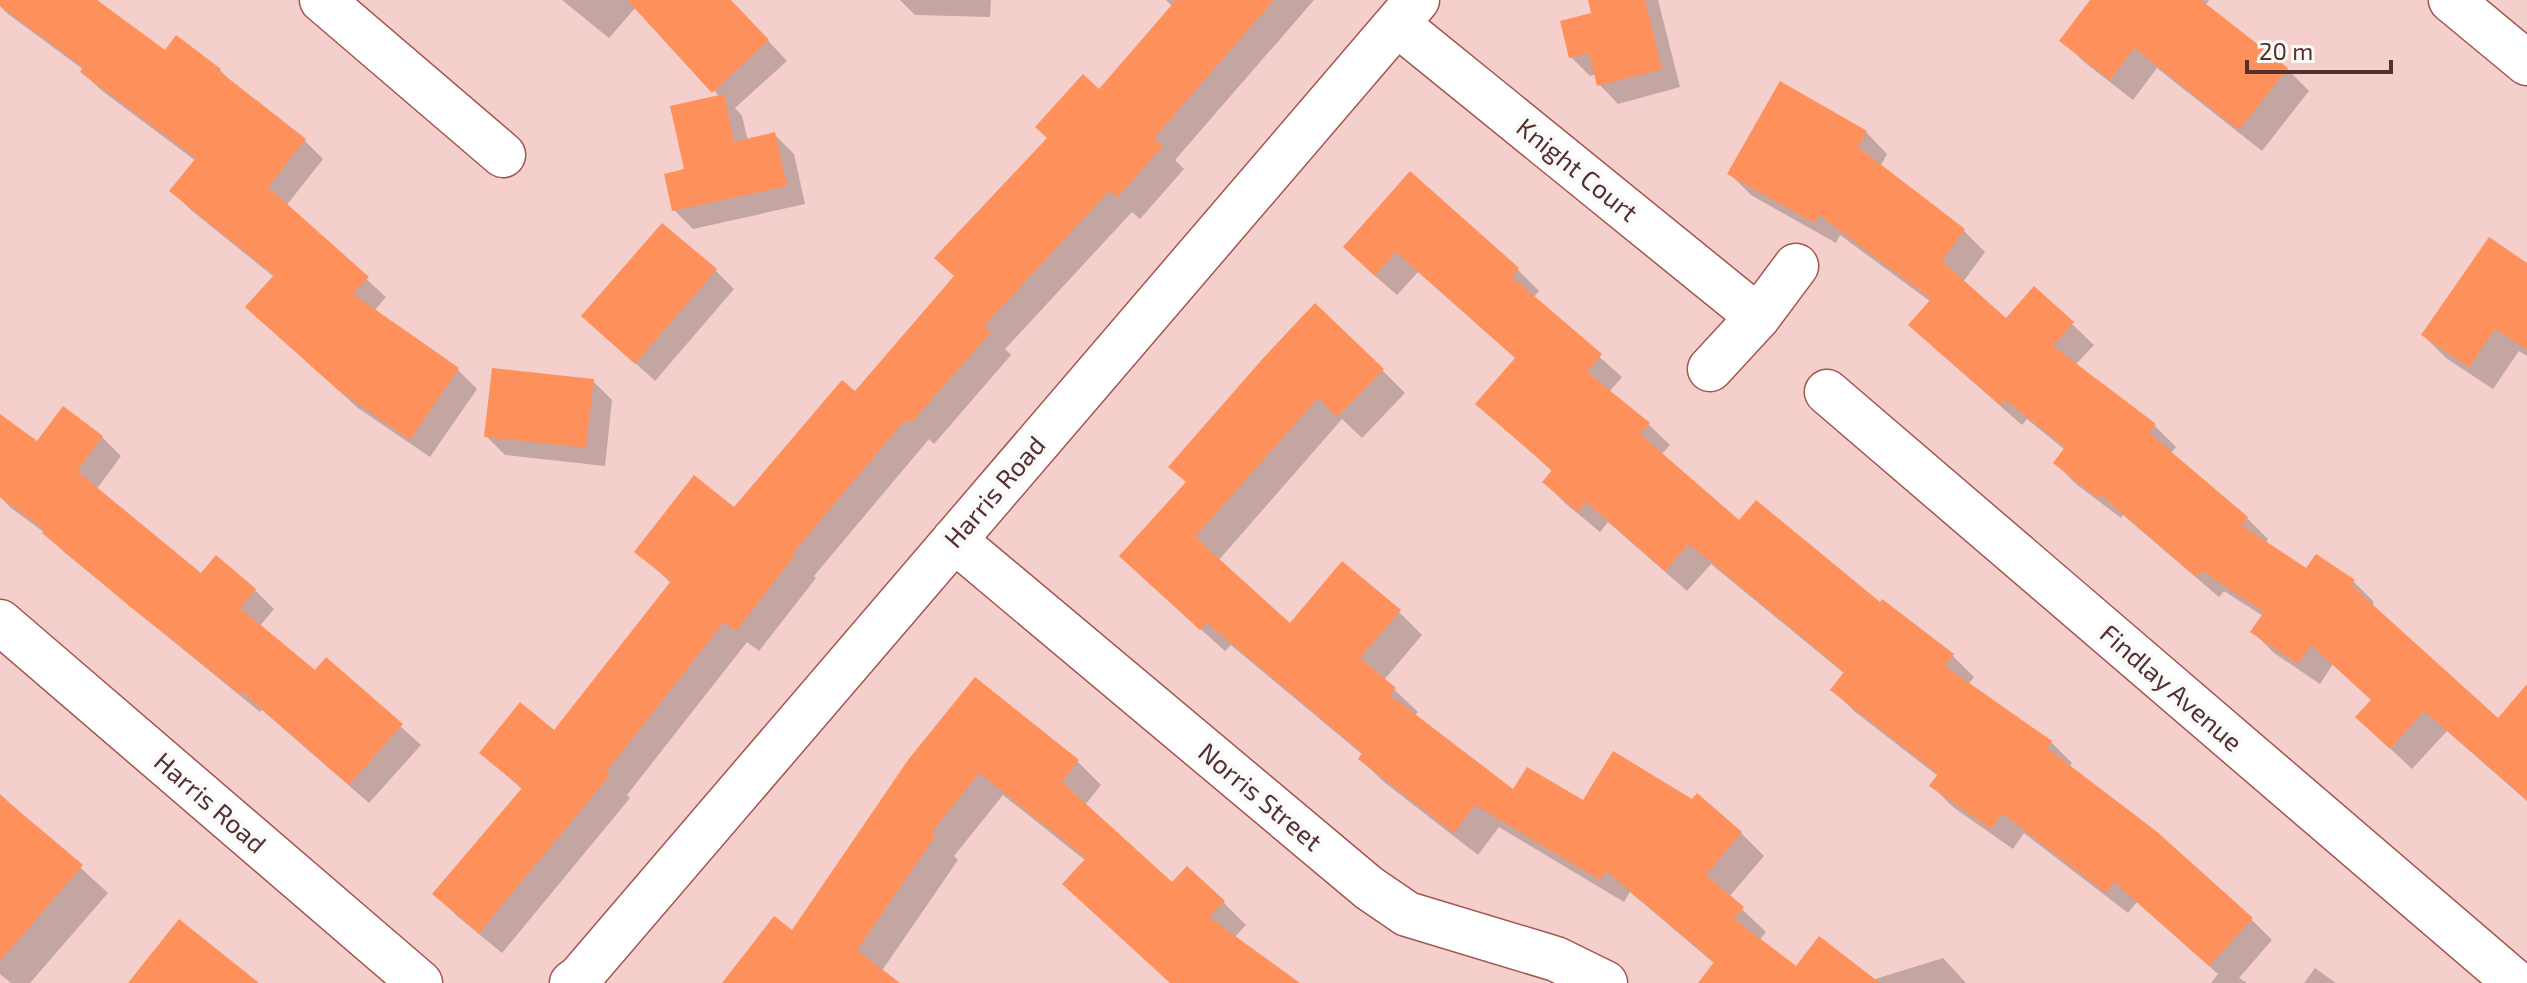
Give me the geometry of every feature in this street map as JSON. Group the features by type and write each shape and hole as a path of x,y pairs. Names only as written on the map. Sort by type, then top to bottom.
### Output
{"street":[{"path":"322,0 503,155"},
{"path":"2451,0 2527,63"},
{"name":"Knight Court","path":"1407,12 1758,317"},
{"name":"Harris Road","path":"572,983 591,965 1407,12"},
{"path":"1710,369 1758,317 1796,266"},
{"name":"Findlay Avenue","path":"1827,392 2516,983"},
{"name":"Norris Street","path":"954,540 1369,888 1407,914 1556,959 1605,983"},
{"name":"Harris Road","path":"0,622 420,983"}],"building":[{"path":"0,0 97,0 165,50 176,35 306,139 268,187 369,277 353,294 459,368 410,440 337,389 245,307 274,275 169,191 196,158 80,72 83,67 0,6"},
{"path":"627,0 731,0 769,40 712,93"},
{"path":"1176,0 1274,0 1154,138 1163,146 1117,198 1109,191 984,326 991,332 911,423 906,419 793,553 795,555 736,631 724,622 606,772 610,775 479,933 432,894 522,788 479,753 520,702 554,730 671,581 634,552 694,475 734,507 842,380 855,391 954,276 934,258 1047,138 1035,127 1083,74 1099,89"},
{"path":"1588,0 1645,0 1662,69 1597,86 1589,53 1569,58 1560,21 1591,13"},
{"path":"2090,0 2201,0 2288,68 2239,130 2134,48 2110,80 2059,41"},
{"path":"1780,81 1867,131 1858,147 1965,229 1942,261 2006,318 2034,286 2074,322 2053,346 2156,424 2149,433 2248,517 2241,525 2306,568 2316,554 2355,580 2351,585 2498,718 2527,684 2527,800 2424,711 2390,749 2355,717 2371,700 2311,645 2298,664 2250,632 2264,612 2202,571 2196,577 2101,495 2098,498 2053,463 2065,447 2005,400 2000,405 1908,325 1931,299 1819,215 1814,223 1727,174"},
{"path":"724,94 734,142 775,132 787,186 672,211 664,174 684,169 670,106"},
{"path":"1410,171 1519,268 1512,277 1602,354 1587,372 1650,423 1640,434 1739,520 1756,500 1880,602 1882,599 1954,654 1945,666 2052,741 2047,748 2156,831 2253,918 2209,966 2114,882 2106,893 2002,813 1991,829 1929,786 1938,774 1830,690 1844,672 1689,544 1665,571 1586,502 1578,512 1542,482 1552,470 1475,404 1515,358 1396,252 1375,276 1343,247"},
{"path":"662,223 717,269 635,364 581,316"},
{"path":"2489,237 2527,263 2527,350 2495,329 2469,367 2421,335"},
{"path":"1315,303 1384,369 1337,417 1318,398 1195,537 1290,623 1342,561 1401,610 1360,658 1396,688 1390,695 1513,789 1527,767 1583,800 1613,751 1692,799 1697,793 1742,832 1706,875 1744,907 1734,919 1796,966 1819,936 1880,983 1698,983 1714,962 1606,871 1600,880 1475,805 1454,833 1358,759 1362,753 1207,623 1200,630 1119,556 1186,482 1168,467"},
{"path":"492,368 594,379 586,448 484,437"},
{"path":"63,406 103,436 77,471 201,573 216,555 256,589 240,608 315,670 326,657 403,724 349,785 242,692 240,694 133,609 42,533 45,530 0,497 0,414 37,441"},
{"path":"975,677 1079,760 1062,782 1172,882 1187,866 1225,901 1209,917 1300,983 1170,983 1062,884 1086,858 979,773 932,832 936,835 857,950 900,983 722,983 774,916 792,930 908,760"},
{"path":"0,795 83,865 0,961"},
{"path":"179,919 259,983 128,983"}]}
